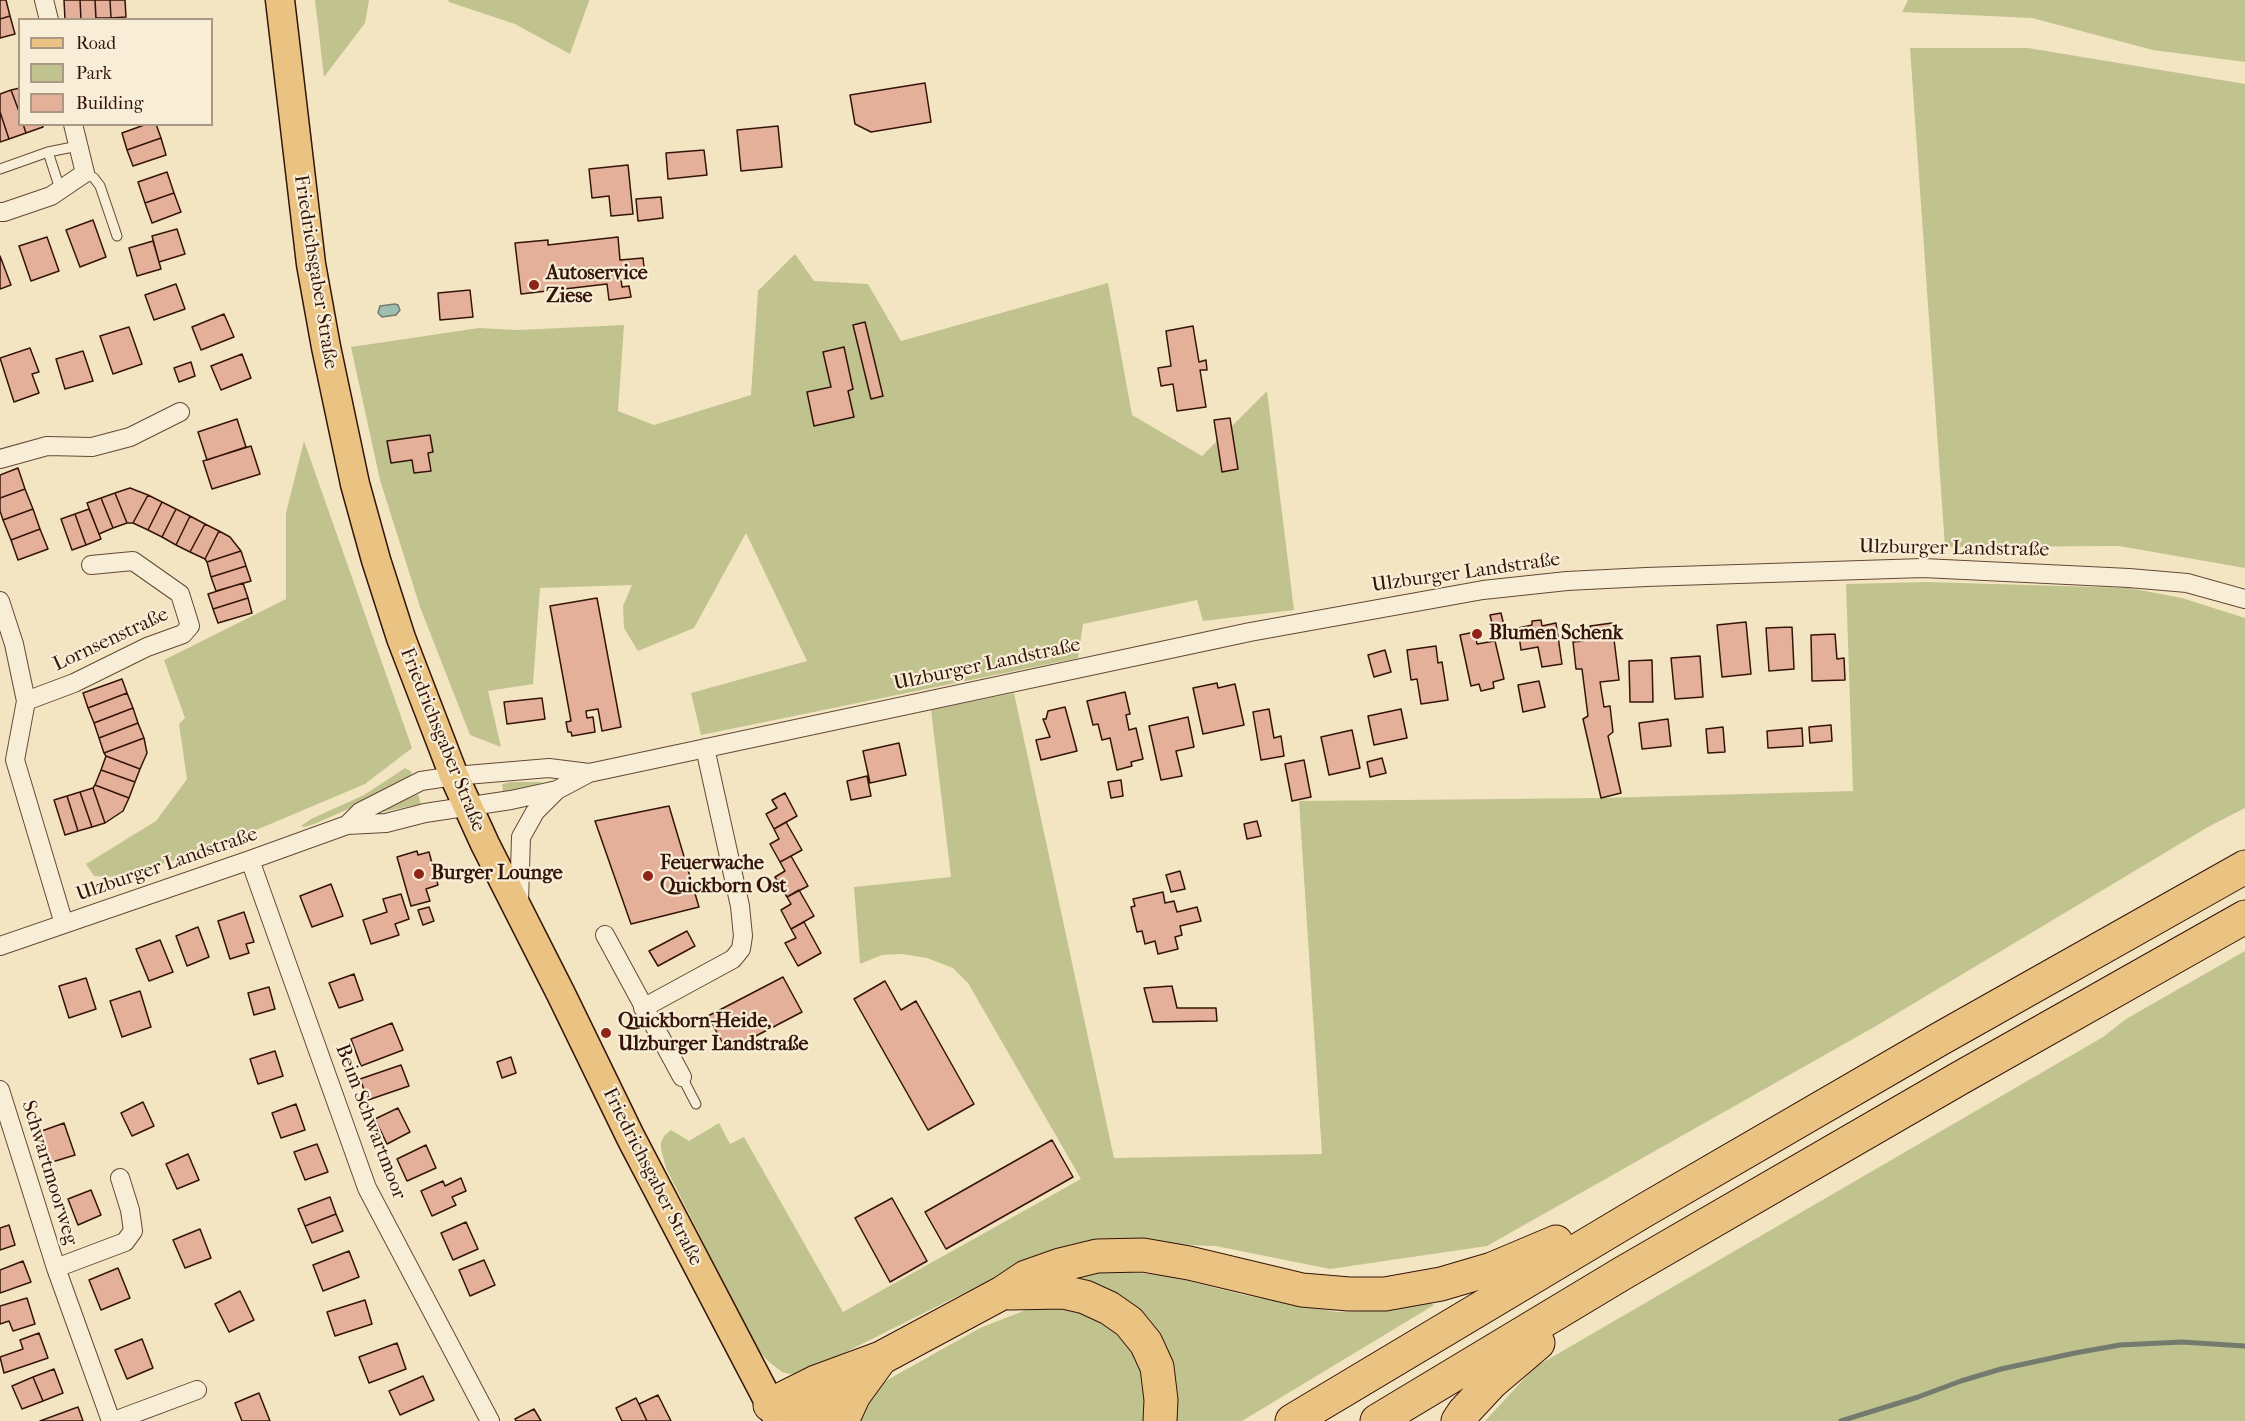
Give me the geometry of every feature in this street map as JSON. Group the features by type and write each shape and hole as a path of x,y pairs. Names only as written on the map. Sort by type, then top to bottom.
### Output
{"highway":[{"path":"1292,1421 1645,1210 1938,1040 2245,867"},
{"path":"1377,1421 1623,1273 1960,1078 2245,917"},
{"path":"774,1413 816,1382 881,1358 1026,1278 1060,1265 1097,1256 1143,1255 1189,1263 1302,1290 1385,1294 1441,1284 1492,1269 1607,1218 1645,1210"},
{"path":"1458,1421 1491,1383 1623,1273"},
{"path":"1002,1293 1063,1292 1085,1297 1109,1308 1129,1322 1146,1343 1157,1367 1161,1400 1160,1421"},
{"path":"801,1421 848,1408 881,1358"}],"main road":[{"name":"Friedrichsgaber Straße","path":"280,0 311,264 339,415 376,561 401,638 467,807 631,1138 774,1413"}],"street":[{"path":"44,0 48,18"},
{"path":"0,212 51,196 85,173 73,126"},
{"path":"0,459 47,446 92,447 130,437 180,412"},
{"name":"Lornsenstraße","path":"26,701 74,683 147,647 183,634 190,626 180,594 133,561 91,565"},
{"name":"Ulzburger Landstraße","path":"519,913 521,837 535,812 557,790 590,772 1250,632 1483,590 1567,581 1725,574 1956,568 2187,583 2245,599"},
{"path":"0,601 7,646 26,701 7,763 64,924"},
{"path":"643,1008 733,959 741,949 743,936 740,906 705,748"},
{"name":"Ulzburger Landstraße","path":"347,825 360,812 421,781 549,768 590,772"},
{"name":"Ulzburger Landstraße","path":"0,946 347,825 386,824 420,814 506,801 557,790"},
{"name":"Beim Schwartmoor","path":"250,860 367,1188 490,1421"},
{"path":"605,935 682,1077"},
{"name":"Schwartmoorweg","path":"0,1090 56,1268 112,1421 197,1390"},
{"name":"Schwartmoorweg","path":"56,1268 125,1242 133,1231 130,1210 120,1178"}],"lane":[{"path":"0,169 48,152 78,146"},
{"path":"48,152 60,189"},
{"path":"85,173 94,178 100,186 117,236"},
{"path":"682,1077 696,1104"}],"green space":[{"path":"315,0 369,0 365,23 324,77"},
{"path":"448,0 589,1 570,54 515,24"},
{"path":"1908,0 2245,0 2245,62 2153,50 2032,18 1902,12"},
{"path":"1910,48 2028,48 2245,84 2245,568 2119,546 1945,547"},
{"path":"795,254 814,281 868,284 901,341 1108,283 1132,415 1202,456 1267,391 1294,610 1203,621 1197,600 1083,624 1078,658 701,735 691,693 807,661 746,533 694,628 638,651 624,628 623,606 632,585 540,588 533,684 488,691 501,747 470,735 420,607 380,480 351,347 479,328 518,330 624,325 618,411 654,425 751,395 758,291"},
{"path":"304,441 412,748 365,784 204,852 116,877 94,876 86,864 156,821 187,779 179,724 185,718 164,660 286,599 286,513"},
{"path":"1927,582 2129,588 2182,598 2245,618 2245,808 2208,827 1876,1026 1487,1246 1330,1269 1216,1246 1098,1242 1018,1266 806,1372 790,1374 782,1372 757,1349 666,1168 661,1142 671,1130 689,1141 719,1123 730,1144 744,1137 843,1312 1081,1179 968,983 953,968 927,958 902,954 882,955 860,964 854,887 951,877 931,710 1014,693 1114,1158 1322,1154 1299,801 1601,798 1853,791 1846,584"},
{"path":"405,768 412,772 409,778 376,797 314,824 301,826 311,819 364,795"},
{"path":"542,783 503,792 502,784"},
{"path":"418,794 421,804 382,812 384,810"},
{"path":"2245,951 2245,1421 1485,1421 1535,1367 2103,1037 2126,1019"},
{"path":"1087,1268 1169,1276 1244,1295 1337,1312 1385,1310 1431,1303 1434,1305 1242,1421 1173,1421 1165,1352 1037,1282"},
{"path":"1045,1305 1098,1316 1129,1342 1144,1374 1145,1421 851,1421 880,1385 889,1379 980,1328 1031,1308"}],"shaded area":[{"path":"395,304 400,310 396,315 382,317 378,313 380,306"}],"building":[{"path":"0,0 6,0 10,16 0,19"},
{"path":"64,0 80,0 81,18 65,18"},
{"path":"80,0 95,0 96,18 81,18"},
{"path":"95,0 110,0 111,18 96,18"},
{"path":"110,0 125,0 126,17 111,18"},
{"path":"10,16 15,34 0,38 0,19"},
{"path":"925,83 931,122 871,132 855,124 850,95"},
{"path":"18,88 18,109 11,90"},
{"path":"11,90 18,109 18,126 24,126 26,133 9,139 0,112 0,94"},
{"path":"0,112 9,139 0,142"},
{"path":"24,126 43,126 43,127 26,133"},
{"path":"141,126 157,126 161,138 127,150 122,133"},
{"path":"778,126 782,167 741,171 737,130"},
{"path":"161,138 166,155 133,166 127,150"},
{"path":"704,150 707,175 668,179 666,153"},
{"path":"628,165 633,214 611,216 609,196 592,198 589,169"},
{"path":"167,172 174,193 145,203 138,182"},
{"path":"174,193 181,212 152,223 145,203"},
{"path":"661,197 663,218 638,221 636,199"},
{"path":"93,220 106,257 80,267 66,230"},
{"path":"177,229 185,254 159,262 152,236"},
{"path":"47,237 59,271 31,281 19,246"},
{"path":"618,237 620,260 643,258 645,276 621,279 622,287 629,286 631,297 609,300 607,284 521,294 515,243 548,240 548,245"},
{"path":"153,241 161,269 137,276 129,248"},
{"path":"0,256 11,285 0,289"},
{"path":"176,284 185,309 154,320 145,295"},
{"path":"470,290 473,317 440,320 438,293"},
{"path":"224,314 234,337 201,350 192,327"},
{"path":"865,322 883,396 871,399 853,325"},
{"path":"1193,326 1199,362 1206,360 1207,370 1200,370 1206,407 1177,411 1173,384 1161,386 1158,368 1171,366 1166,331"},
{"path":"129,327 142,364 113,374 100,336"},
{"path":"844,347 853,389 848,391 854,417 814,426 807,392 831,387 823,352"},
{"path":"30,348 39,372 32,374 39,393 14,402 0,358"},
{"path":"83,351 93,381 65,389 56,359"},
{"path":"242,354 251,378 221,390 211,366"},
{"path":"191,362 195,376 179,382 174,368"},
{"path":"1230,418 1238,469 1222,472 1214,420"},
{"path":"237,419 246,447 207,460 198,432"},
{"path":"430,435 433,452 428,453 431,471 414,473 412,460 391,463 387,441"},
{"path":"251,446 260,474 212,489 203,461"},
{"path":"18,468 25,489 0,498 0,475"},
{"path":"130,488 148,495 133,523 127,523 115,493"},
{"path":"25,489 33,509 3,520 0,498"},
{"path":"115,493 127,523 113,528 101,498"},
{"path":"148,495 162,502 148,530 133,523"},
{"path":"101,498 113,528 99,534 87,503"},
{"path":"162,502 176,509 162,537 148,530"},
{"path":"33,509 40,529 11,540 3,520"},
{"path":"89,509 101,539 86,545 75,514"},
{"path":"176,509 190,516 176,545 162,537"},
{"path":"75,514 86,545 72,550 61,519"},
{"path":"190,516 205,524 190,552 176,545"},
{"path":"205,524 219,531 205,559 190,552"},
{"path":"40,529 48,549 18,560 11,540"},
{"path":"219,531 230,537 241,551 207,562 205,559"},
{"path":"241,551 246,566 211,577 207,562"},
{"path":"246,566 251,581 216,591 211,577"},
{"path":"243,583 248,598 213,609 208,594"},
{"path":"248,598 252,613 218,623 213,609"},
{"path":"597,598 621,727 602,731 598,709 586,711 587,718 593,717 595,732 572,736 571,732 568,732 566,722 571,721 550,606"},
{"path":"1501,613 1505,630 1494,632 1490,615"},
{"path":"1541,620 1542,626 1556,623 1562,664 1542,667 1538,647 1521,650 1518,628 1532,625 1532,621"},
{"path":"1746,622 1751,674 1722,677 1717,625"},
{"path":"1612,623 1619,680 1600,682 1604,707 1610,706 1613,732 1608,736 1621,793 1601,798 1583,719 1588,716 1582,669 1576,669 1573,642 1583,641 1582,633 1591,632 1590,626"},
{"path":"1792,627 1794,669 1769,671 1766,628"},
{"path":"1475,632 1477,644 1495,641 1504,679 1493,682 1494,688 1481,691 1479,684 1471,686 1460,635"},
{"path":"1835,634 1837,659 1844,658 1845,680 1812,681 1811,635"},
{"path":"1436,646 1438,663 1442,662 1448,700 1421,704 1417,679 1411,680 1407,650"},
{"path":"1385,650 1391,672 1374,677 1368,655"},
{"path":"1700,656 1703,697 1675,699 1671,658"},
{"path":"1652,660 1653,702 1630,702 1629,661"},
{"path":"122,679 127,693 88,708 83,693"},
{"path":"1539,681 1545,707 1523,712 1518,685"},
{"path":"1217,683 1218,688 1235,684 1244,725 1203,734 1193,688"},
{"path":"1125,692 1130,714 1126,715 1129,730 1136,728 1143,759 1131,762 1132,766 1117,770 1110,738 1102,740 1098,724 1093,725 1087,701"},
{"path":"127,693 133,708 94,723 88,708"},
{"path":"542,698 545,719 507,724 504,702"},
{"path":"1065,707 1077,751 1041,760 1036,740 1050,737 1043,719 1046,719 1048,711"},
{"path":"133,708 138,723 99,738 94,723"},
{"path":"1269,709 1274,738 1281,736 1284,756 1261,760 1253,712"},
{"path":"1401,709 1407,738 1374,745 1368,716"},
{"path":"1188,717 1194,747 1176,751 1182,776 1161,780 1149,726"},
{"path":"1668,719 1671,746 1642,749 1639,723"},
{"path":"138,723 144,738 104,753 99,738"},
{"path":"1831,725 1832,741 1810,743 1809,727"},
{"path":"1723,727 1725,752 1708,753 1706,729"},
{"path":"1802,728 1803,746 1768,748 1767,731"},
{"path":"1352,730 1360,768 1329,775 1321,737"},
{"path":"144,738 147,753 140,769 106,756 104,753"},
{"path":"899,743 906,775 870,783 863,751"},
{"path":"106,756 140,769 135,782 101,770"},
{"path":"1382,758 1386,773 1370,777 1367,762"},
{"path":"1304,760 1311,797 1292,801 1285,764"},
{"path":"101,770 135,782 129,798 95,785"},
{"path":"867,776 871,796 851,800 847,781"},
{"path":"1121,780 1123,796 1111,798 1108,782"},
{"path":"95,785 129,798 123,811 105,823 93,788"},
{"path":"93,788 105,823 92,827 80,792"},
{"path":"80,792 92,827 78,831 67,796"},
{"path":"785,793 797,816 774,829 766,814 777,808 772,800"},
{"path":"67,796 78,831 65,835 54,800"},
{"path":"669,806 699,907 631,924 595,821"},
{"path":"1257,821 1261,836 1247,839 1244,824"},
{"path":"786,822 802,850 780,862 770,844 779,839 774,829"},
{"name":"Burger Lounge","path":"417,851 418,855 429,852 438,885 426,889 430,901 411,906 397,857"},
{"path":"791,856 808,886 787,897 775,877 785,871 780,862"},
{"path":"1180,871 1185,889 1171,892 1166,875"},
{"path":"331,884 343,916 312,927 300,896"},
{"path":"799,890 814,916 791,929 781,910 791,904 787,897"},
{"path":"1163,892 1165,903 1174,901 1177,912 1197,907 1201,921 1180,926 1182,935 1175,937 1178,949 1158,954 1155,941 1145,944 1142,931 1137,932 1131,907 1135,906 1133,899"},
{"path":"401,894 409,919 395,924 399,935 371,944 363,920 387,912 383,899"},
{"path":"429,907 434,921 423,925 418,910"},
{"path":"244,912 254,942 246,944 249,953 230,959 218,921"},
{"path":"804,922 821,953 798,966 785,943 796,938 791,929"},
{"path":"198,927 209,957 187,966 176,936"},
{"path":"687,931 695,946 658,966 649,951"},
{"path":"160,940 173,972 149,981 136,949"},
{"path":"354,974 363,1000 339,1008 329,983"},
{"path":"783,977 802,1012 727,1051 708,1016"},
{"path":"86,978 96,1009 69,1018 59,986"},
{"path":"885,981 901,1010 916,1001 974,1104 928,1130 854,999"},
{"path":"1172,986 1177,1008 1216,1008 1217,1021 1153,1022 1144,988"},
{"path":"269,987 275,1009 254,1015 248,993"},
{"path":"140,991 151,1027 122,1037 110,1001"},
{"path":"392,1023 403,1050 361,1066 351,1039"},
{"path":"275,1051 283,1076 258,1084 250,1059"},
{"path":"511,1057 516,1073 502,1078 497,1062"},
{"path":"401,1065 409,1086 368,1100 360,1079"},
{"path":"143,1102 154,1126 132,1136 121,1113"},
{"path":"296,1104 305,1130 281,1138 272,1113"},
{"path":"398,1108 410,1132 387,1144 375,1119"},
{"path":"64,1123 75,1155 49,1163 39,1132"},
{"path":"1052,1140 1073,1177 946,1249 925,1212"},
{"path":"317,1144 328,1172 305,1180 294,1152"},
{"path":"426,1145 436,1168 407,1181 397,1159"},
{"path":"188,1154 199,1180 177,1189 166,1164"},
{"path":"461,1178 466,1191 452,1197 456,1205 432,1216 421,1191 443,1181 445,1186"},
{"path":"91,1190 101,1215 78,1225 68,1199"},
{"path":"330,1197 336,1214 305,1226 298,1209"},
{"path":"892,1198 927,1261 890,1282 855,1218"},
{"path":"336,1214 343,1231 312,1243 305,1226"},
{"path":"466,1222 478,1249 453,1260 441,1233"},
{"path":"9,1225 15,1245 0,1250 0,1228"},
{"path":"200,1229 211,1258 185,1268 173,1240"},
{"path":"349,1251 359,1277 323,1291 313,1265"},
{"path":"484,1260 495,1285 470,1296 459,1270"},
{"path":"23,1261 31,1282 0,1293 0,1270"},
{"path":"118,1268 130,1298 101,1310 89,1280"},
{"path":"240,1291 254,1320 229,1332 215,1304"},
{"path":"27,1298 35,1324 13,1331 9,1321 0,1324 0,1306"},
{"path":"365,1300 372,1324 335,1336 327,1312"},
{"path":"39,1333 48,1358 4,1373 0,1357 23,1349 20,1340"},
{"path":"142,1339 153,1368 127,1379 115,1350"},
{"path":"397,1343 406,1369 369,1383 359,1357"},
{"path":"54,1369 63,1393 43,1401 33,1377"},
{"path":"423,1376 434,1400 400,1415 389,1391"},
{"path":"33,1377 43,1401 22,1409 12,1386"},
{"path":"259,1393 270,1421 242,1421 235,1403"},
{"path":"658,1395 671,1421 647,1421 639,1404"},
{"path":"636,1398 647,1421 622,1421 616,1408"},
{"path":"78,1407 83,1421 40,1421"},
{"path":"534,1409 541,1421 516,1421 515,1419"}],"waterway":[{"path":"1841,1421 2001,1369 2075,1353 2120,1345 2182,1342 2245,1346"}],"place":[{"name":"Autoservice Ziese","path":"534,285"},
{"name":"Blumen Schenk","path":"1477,634"},
{"name":"Burger Lounge","path":"419,874"},
{"name":"Feuerwache Quickborn Ost","path":"648,876"},
{"name":"Quickborn-Heide, Ulzburger Landstraße","path":"606,1033"}]}
